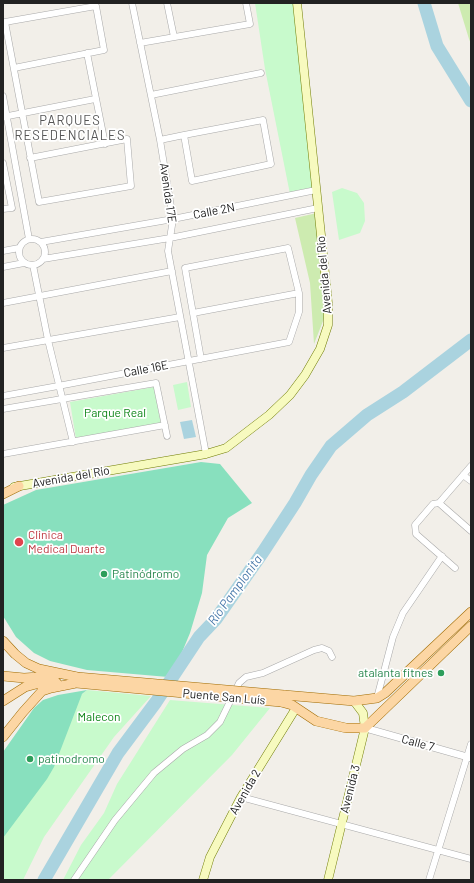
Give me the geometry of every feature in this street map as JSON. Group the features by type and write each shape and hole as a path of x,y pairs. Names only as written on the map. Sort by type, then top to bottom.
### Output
{"main road":[{"name":"Avenida del Río","path":"3,489 206,454 226,448 269,415 294,390 306,375 320,349 328,325 328,303 297,3"},
{"path":"3,494 18,486"},
{"path":"377,698 385,693 471,612"},
{"path":"365,728 471,626"},
{"path":"3,641 15,654 39,669 76,680"},
{"path":"3,676 76,680"},
{"path":"3,701 16,691 36,684 76,680"},
{"path":"3,737 23,712 42,692 76,680"},
{"name":"Puente San Luís","path":"76,680 283,699 354,701 377,698"},
{"name":"Puente San Luís","path":"283,699 307,717 316,721 346,728 365,728"},
{"name":"Avenida 3","path":"328,880 365,728 363,713 354,701"},
{"name":"Avenida 2","path":"203,880 210,857 241,797 296,708"}],"street":[{"name":"Avenida 17E","path":"132,3 160,140 172,219 172,232 168,251 206,454"},
{"path":"167,3 174,37"},
{"path":"140,44 250,24 246,3"},
{"path":"14,68 104,50 96,6 5,22 30,158 39,202 132,186 127,139 30,158"},
{"path":"87,53 105,144"},
{"path":"151,95 261,72"},
{"path":"3,96 5,117 29,239"},
{"path":"5,117 95,99"},
{"path":"160,140 184,135 262,120 272,164 192,181 184,135"},
{"path":"3,163 12,208 3,209"},
{"name":"Calle 2N","path":"41,242 172,219 316,190"},
{"name":"Calle 2N","path":"43,259 170,238 318,208"},
{"path":"3,267 24,263 33,265 43,259 45,249 41,242 29,239 23,242 19,248 19,256 24,263"},
{"path":"3,251 19,248"},
{"path":"193,313 299,293 288,248 185,268 201,359"},
{"path":"33,265 58,386 73,442"},
{"path":"3,303 172,271"},
{"name":"Calle 16E","path":"3,396 289,342 299,312 299,293"},
{"path":"3,348 180,316"},
{"path":"3,409 156,383 167,436"},
{"path":"3,454 165,424"},
{"path":"455,568 416,534 414,529 415,525 433,504 439,503 471,466"},
{"path":"463,475 471,481"},
{"path":"439,503 471,531"},
{"path":"377,698 393,637 403,613 442,556"},
{"path":"74,880 115,820 154,773 183,749 207,735 220,722 239,683 246,677 264,673 314,650 322,648 329,650 332,657"},
{"name":"Calle 7","path":"365,728 469,757"},
{"path":"429,880 469,757 471,744"},
{"path":"241,797 471,859"}],"green space":[{"path":"255,3 293,3 314,189 290,194 265,69"},
{"path":"458,3 471,3 471,44 469,39"},
{"path":"342,188 357,193 364,203 365,221 360,233 339,240 332,192"},
{"path":"317,213 325,316 314,344 310,283 295,218"},
{"path":"187,382 191,407 178,410 173,385"},
{"name":"Parque Real","path":"154,387 161,424 76,439 70,402"},
{"name":"Patinódromo","path":"201,462 220,464 252,503 228,518 207,555 202,593 190,633 180,657 168,677 87,670 50,661 34,653 16,637 3,616 3,505 36,490"},
{"name":"Malecon","path":"87,690 151,696 114,737 44,837 23,880 3,880 3,837 79,697"},
{"name":"patinodromo","path":"87,690 82,694 54,767 47,779 3,838 3,752 34,708 43,700 58,695"},
{"path":"170,700 270,708 232,755 108,880 63,880 81,845 104,813 117,784"}],"water":[{"path":"192,420 196,437 184,439 180,422"}],"waterway":[{"name":"Río Pamplonita","path":"424,3 437,46 471,101"},
{"name":"Río Pamplonita","path":"44,880 118,753 156,702 199,637 216,619 263,552 331,446 367,415 403,392 471,340"}],"place":[{"name":"Clinica Medical Duarte","path":"19,542"},
{"name":"Patinódromo","path":"104,574"},
{"name":"atalanta fitnes","path":"441,673"},
{"name":"patinodromo","path":"30,759"}],"district":[{"name":"PARQUES RESEDENCIALES","path":"70,128"}]}
